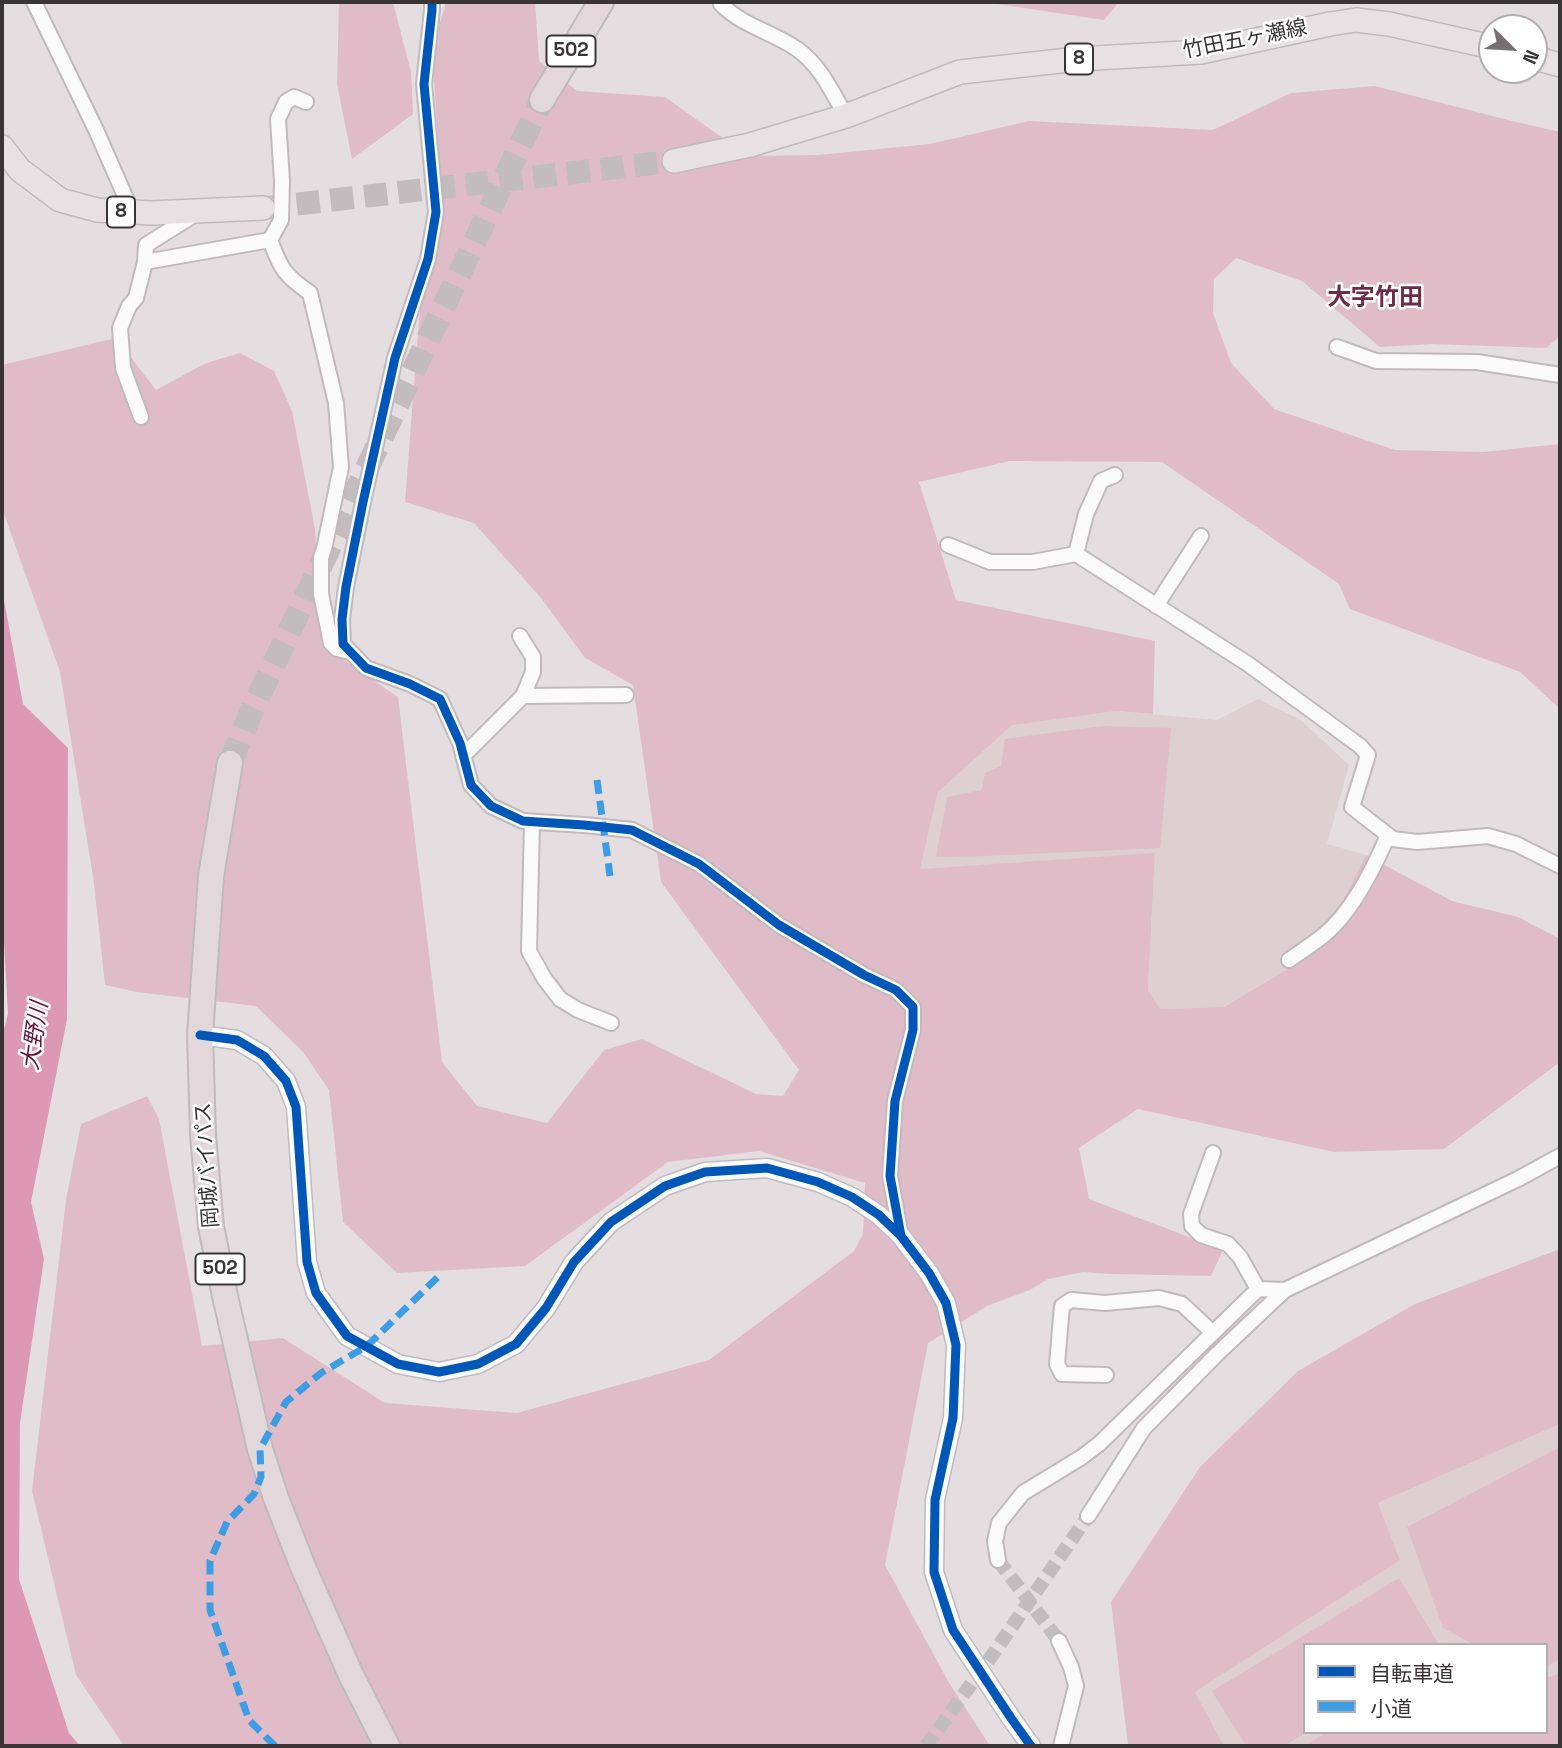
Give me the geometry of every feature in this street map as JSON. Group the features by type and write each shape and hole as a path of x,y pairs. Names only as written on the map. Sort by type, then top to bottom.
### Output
{"highway":[{"name":"502","path":"542,100 601,2"},
{"name":"岡城バイパス","path":"230,763 211,876 200,1035 203,1135 211,1226 260,1449 276,1498 351,1675 387,1746"}],"main road":[{"name":"竹田五ヶ瀬線","path":"674,160 750,145 846,116 960,72 1078,59 1201,52 1356,20 1389,24 1478,44"},
{"name":"8","path":"2,147 20,170 60,200 97,210 151,213 263,208"}],"street":[{"path":"34,2 132,212"},
{"path":"432,2 424,84 436,212 428,259 395,358 346,587 342,619 343,644 366,668 410,684 440,699 460,743 471,785 491,806 523,821 632,830 699,864 779,925 864,975 896,990 913,1007 914,1030 895,1101 890,1177 901,1236"},
{"path":"722,2 731,15 798,49 819,70 846,116"},
{"path":"270,240 281,220 282,181 278,119 286,102 294,97 306,102"},
{"path":"141,417 123,368 120,328 129,306 136,298 145,262 146,245 201,211"},
{"path":"270,240 281,268 295,283 310,293 336,404 341,467 321,558 321,594 331,643 337,649 351,652"},
{"path":"145,262 270,240"},
{"path":"1336,347 1376,361 1477,362 1560,375"},
{"path":"1076,554 1086,514 1101,481 1115,475"},
{"path":"1156,606 1201,537"},
{"path":"948,545 990,562 1033,562 1076,554 1248,664 1360,746 1368,755 1352,807 1393,839 1417,842 1488,836 1516,844 1560,866"},
{"path":"463,756 523,696 533,672 533,657 520,636"},
{"path":"523,696 626,695"},
{"path":"532,822 529,951 544,978 561,999 578,1010 611,1023"},
{"path":"1289,960 1326,934 1348,908 1375,866 1388,835"},
{"path":"200,1035 237,1040 264,1056 286,1081 296,1107 307,1262 316,1293 346,1336 398,1364 439,1372 478,1364 516,1344 546,1308 574,1262 611,1222 665,1186 705,1172 767,1168 818,1182 879,1215 901,1236 929,1273 946,1303 956,1345 953,1419 935,1500 934,1572 953,1630 1031,1746"},
{"path":"1213,1153 1191,1214 1192,1226 1201,1235 1228,1244 1240,1257 1258,1289"},
{"path":"1088,1516 1144,1428 1217,1354 1286,1290 1518,1179 1560,1156"},
{"path":"998,1560 995,1541 999,1524 1023,1493 1099,1444 1258,1289 1286,1290"},
{"path":"1106,1375 1062,1374 1056,1364 1062,1306 1071,1300 1105,1303 1159,1297 1182,1304 1213,1333"},
{"path":"1059,1642 1071,1667 1076,1686 1061,1746"}],"shaded area":[{"path":"339,2 393,2 411,72 413,114 352,159 337,84"},
{"path":"446,2 535,2 539,61 577,91 665,97 748,156 818,155 930,144 1029,121 1213,130 1291,93 1375,86 1560,132 1560,336 1546,348 1432,344 1380,347 1302,281 1236,258 1214,279 1213,313 1231,363 1274,409 1395,450 1484,452 1560,444 1560,709 1520,672 1350,609 1339,584 1162,462 1010,461 919,482 956,600 1155,641 1153,714 1116,711 1012,725 938,792 920,869 1155,853 1148,990 1160,1009 1224,1007 1291,967 1332,922 1366,855 1452,901 1518,917 1560,939 1560,1062 1444,1149 1334,1152 1138,1109 1079,1148 1089,1199 1223,1250 1211,1276 1083,1272 1048,1279 1030,1290 987,1306 928,1343 885,1565 948,1681 990,1746 124,1746 76,1675 32,1491 66,1200 81,1124 147,1096 159,1119 202,1346 283,1338 385,1403 517,1413 709,1360 854,1251 863,1234 865,1183 759,1151 668,1162 525,1266 397,1273 343,1222 329,1090 303,1052 256,1006 137,992 105,985 94,883 60,672 2,508 2,365 116,338 156,390 206,363 240,353 274,371 292,411 315,529 323,646 398,697 442,1062 477,1106 547,1123 604,1050 642,1039 756,1094 783,1096 799,1070 661,882 633,685 585,658 541,598 474,523 405,502 425,241 438,140 432,51"},
{"path":"984,2 1119,2 1104,20"},
{"path":"1258,699 1301,720 1349,765 1327,844 1366,855 1332,922 1291,967 1224,1007 1160,1009 1148,990 1155,854 920,869 938,792 1012,724 1116,711 1217,720"},
{"path":"1102,726 1171,728 1160,848 936,857 947,797 982,790 985,773 1001,766 1005,739"},
{"path":"1560,1249 1560,1424 1378,1503 1400,1560 1195,1692 1224,1746 1128,1746 1111,1602 1200,1467 1298,1371 1415,1304"},
{"path":"1560,1424 1560,1673 1548,1677 1548,1643 1303,1643 1303,1734 1323,1734 1304,1746 1224,1746 1195,1692 1400,1560 1378,1503"},
{"path":"1560,1447 1560,1659 1548,1665 1548,1643 1471,1643 1443,1628 1407,1527"},
{"path":"1399,1578 1438,1643 1303,1643 1304,1734 1284,1746 1246,1746 1212,1691"},
{"path":"1560,1673 1560,1746 1304,1746 1323,1734 1548,1734 1548,1677"}],"water":[{"name":"大野川","path":"2,589 23,704 68,748 67,1019 31,1202 44,1259 20,1423 19,1579 69,1733 80,1746 2,1746 2,1037 8,1014 2,905"}],"tunnel":[{"path":"230,763 253,708 542,100"},
{"path":"263,208 674,161"},
{"path":"926,1746 1088,1516"},
{"path":"998,1560 1059,1641"}],"marked path":[{"path":"597,780 610,876"},
{"path":"275,1746 249,1720 210,1610 210,1561 227,1522 254,1494 261,1477 260,1449 286,1402 321,1373 367,1346 440,1275"}],"cycle path":[{"path":"432,2 424,84 436,212 428,259 395,358 363,502 346,587 342,619 343,644 366,668 410,684 440,699 460,743 471,785 491,806 523,821 632,830 699,864 779,925 864,975 896,990 913,1007 913,1030 895,1101 890,1176 901,1236"},
{"path":"200,1035 237,1040 264,1056 286,1081 296,1107 307,1262 316,1293 347,1336 398,1364 439,1372 478,1364 516,1344 546,1308 574,1262 611,1222 665,1186 705,1172 767,1168 818,1182 852,1197 879,1215 901,1236 929,1273 946,1303 956,1345 953,1418 935,1500 934,1572 953,1630 1031,1746"}],"district":[{"name":"大字竹田","path":"1375,298"}]}
